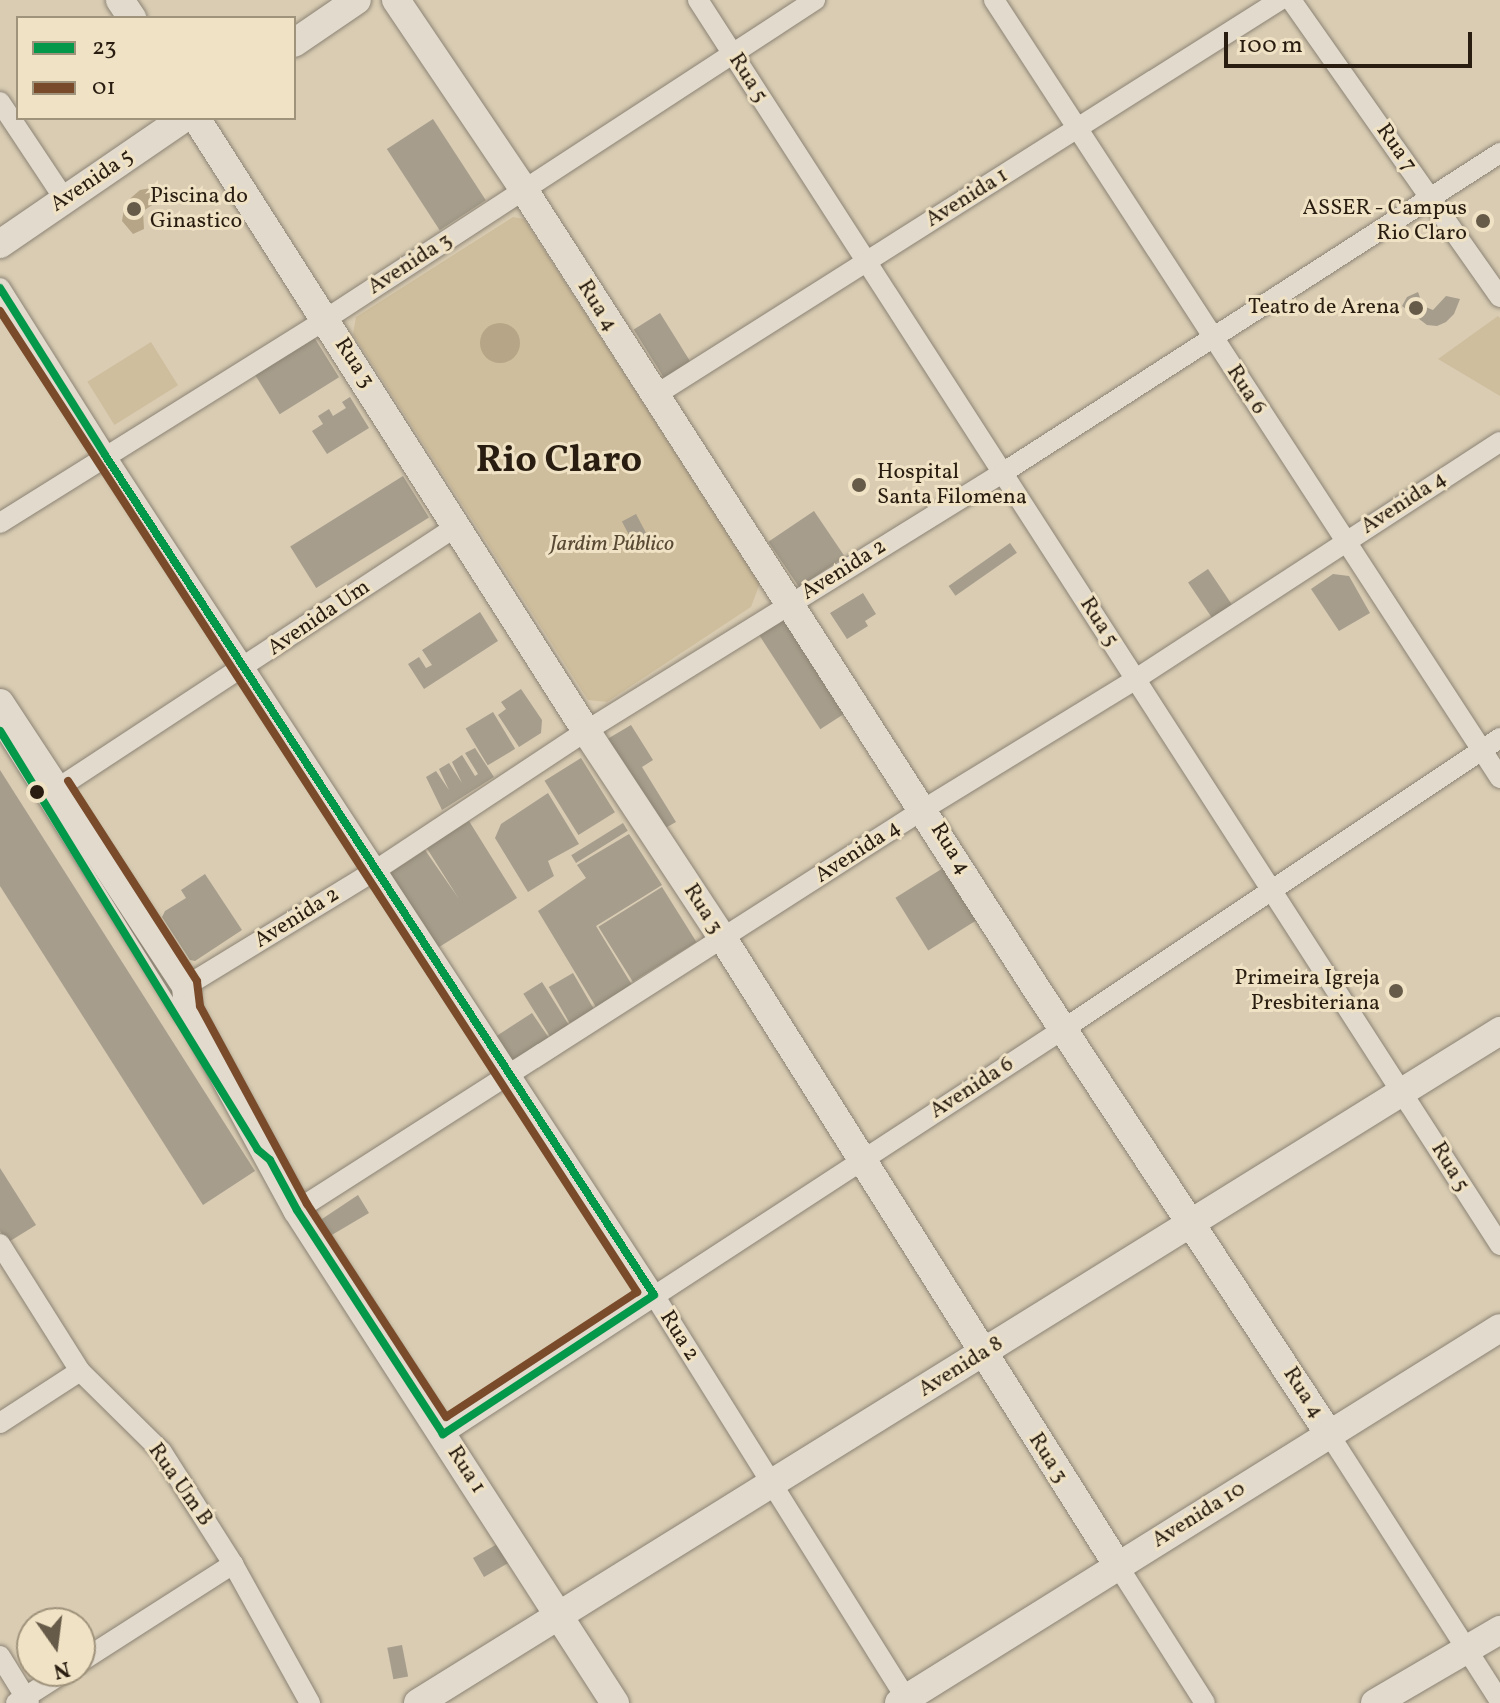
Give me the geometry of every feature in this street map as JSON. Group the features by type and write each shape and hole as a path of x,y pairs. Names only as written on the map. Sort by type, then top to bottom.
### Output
{"main road":[{"path":"296,42 357,0"},
{"name":"Rua 4","path":"396,0 524,190 654,396 924,809 1032,982 1193,1222 1329,1434"},
{"name":"Avenida 5","path":"0,244 181,120"},
{"name":"Rua 3","path":"197,120 458,525 586,731 724,940 981,1354 1118,1566"},
{"name":"Rua 1","path":"0,703 186,986 188,1010 297,1210 615,1703"},
{"name":"Avenida 8","path":"419,1702 1500,1031"},
{"name":"Avenida 10","path":"905,1701 1500,1328"},
{"path":"1375,1703 1500,1630"}],"street":[{"name":"Rua 5","path":"698,0 1500,1245"},
{"name":"Avenida 3","path":"0,523 326,319 815,0"},
{"name":"Rua 6","path":"994,0 1500,778"},
{"name":"Avenida 1","path":"654,396 1280,0"},
{"name":"Rua 7","path":"1291,0 1500,297"},
{"path":"0,102 65,200"},
{"name":"Avenida 2","path":"186,986 376,870 586,731 1004,472 1500,153"},
{"name":"Rua 2","path":"0,288 105,455 654,1295 905,1701"},
{"name":"Avenida 4","path":"297,1210 724,940 924,809 1136,679 1500,442"},
{"name":"Avenida Um","path":"58,788 458,525"},
{"name":"Avenida 6","path":"443,1434 1065,1028 1500,738"},
{"name":"Rua Um B","path":"0,1244 80,1371 162,1452 233,1564 310,1703"},
{"path":"0,1423 80,1371"},
{"name":"Rua 4","path":"1329,1434 1500,1701"},
{"path":"96,1652 233,1564"},
{"name":"Rua 3","path":"1118,1566 1205,1703"},
{"path":"0,1656 23,1701 43,1687"}],"lane":[{"path":"0,731 258,1150 270,1160"}],"green space":[{"name":"Jardim Público","path":"513,217 524,219 760,583 751,607 607,702 588,700 353,334 356,317"},
{"path":"1498,316 1500,318 1500,396 1438,359"},
{"path":"151,342 178,385 114,425 87,382"}],"shaded area":[{"name":"Piscina do Ginastico","path":"151,188 159,197 157,202 143,211 144,229 133,234 122,221 125,203 140,190"},
{"path":"500,323 514,329 520,343 514,357 500,363 486,357 480,343 486,329"}],"building":[{"path":"433,119 486,200 440,230 387,149"},
{"name":"Teatro de Arena","path":"1418,292 1423,306 1433,310 1446,296 1460,299 1454,314 1446,322 1437,326 1427,325 1402,306 1407,297"},
{"path":"660,313 691,362 664,379 634,329"},
{"path":"312,334 339,377 280,414 253,371"},
{"path":"350,397 369,428 327,454 312,431 323,424 318,416 329,409 333,416 346,408 342,402"},
{"path":"403,476 429,518 316,588 290,546"},
{"path":"814,511 845,557 799,587 768,542"},
{"path":"636,514 650,540 636,548 622,522"},
{"path":"1010,543 1017,553 955,596 949,586"},
{"path":"1208,569 1232,605 1212,618 1188,582"},
{"path":"1333,574 1349,576 1370,613 1339,631 1311,589"},
{"path":"863,593 876,614 865,621 868,626 847,639 830,613"},
{"path":"480,612 498,641 424,689 408,664 419,657 426,668 432,665 422,650"},
{"path":"782,617 845,713 820,729 758,633"},
{"path":"521,689 542,720 541,733 519,747 498,715 506,709 501,702"},
{"path":"493,712 515,749 488,765 466,728"},
{"path":"631,725 653,760 642,767 676,822 660,831 604,741"},
{"path":"475,748 494,777 442,810 426,777 436,771 449,790 439,769 449,763 462,783 452,762 462,755 475,776 478,774 465,753"},
{"path":"581,758 615,812 578,835 545,781"},
{"path":"0,770 255,1171 203,1205 0,886"},
{"path":"548,793 579,844 548,861 554,876 528,892 495,838 501,824"},
{"path":"469,821 517,898 436,949 387,875 425,850 459,899 426,847"},
{"path":"623,823 628,831 576,863 571,855"},
{"path":"629,834 662,885 596,926 632,985 596,1007 538,911 586,878 577,865"},
{"path":"948,865 981,918 928,950 895,898"},
{"path":"205,874 242,930 195,961 190,960 162,917 165,911 186,898 181,890"},
{"path":"662,887 696,942 633,982 598,927"},
{"path":"573,973 594,1009 570,1023 549,987"},
{"path":"542,982 569,1025 550,1037 523,994"},
{"path":"532,1013 549,1038 518,1059 510,1059 495,1037"},
{"path":"0,1168 36,1225 7,1243 0,1231"},
{"path":"358,1195 369,1213 325,1239 316,1223"},
{"path":"499,1543 510,1562 484,1577 473,1558"},
{"path":"402,1645 408,1676 393,1679 387,1648"}],"transit line":[{"name":"23","path":"0,288 105,455 654,1295 443,1434 297,1210 270,1160 258,1150 0,731"},
{"name":"01","path":"0,311 637,1292 446,1417 307,1204 200,1006 197,981 68,781"}],"place":[{"name":"Piscina do Ginastico","path":"134,209"},
{"name":"ASSER - Campus Rio Claro","path":"1483,221"},
{"name":"Teatro de Arena","path":"1416,308"},
{"name":"Hospital Santa Filomena","path":"859,485"},
{"name":"Primeira Igreja Presbiteriana","path":"1396,991"}],"district":[{"name":"Rio Claro","path":"559,462"}]}
